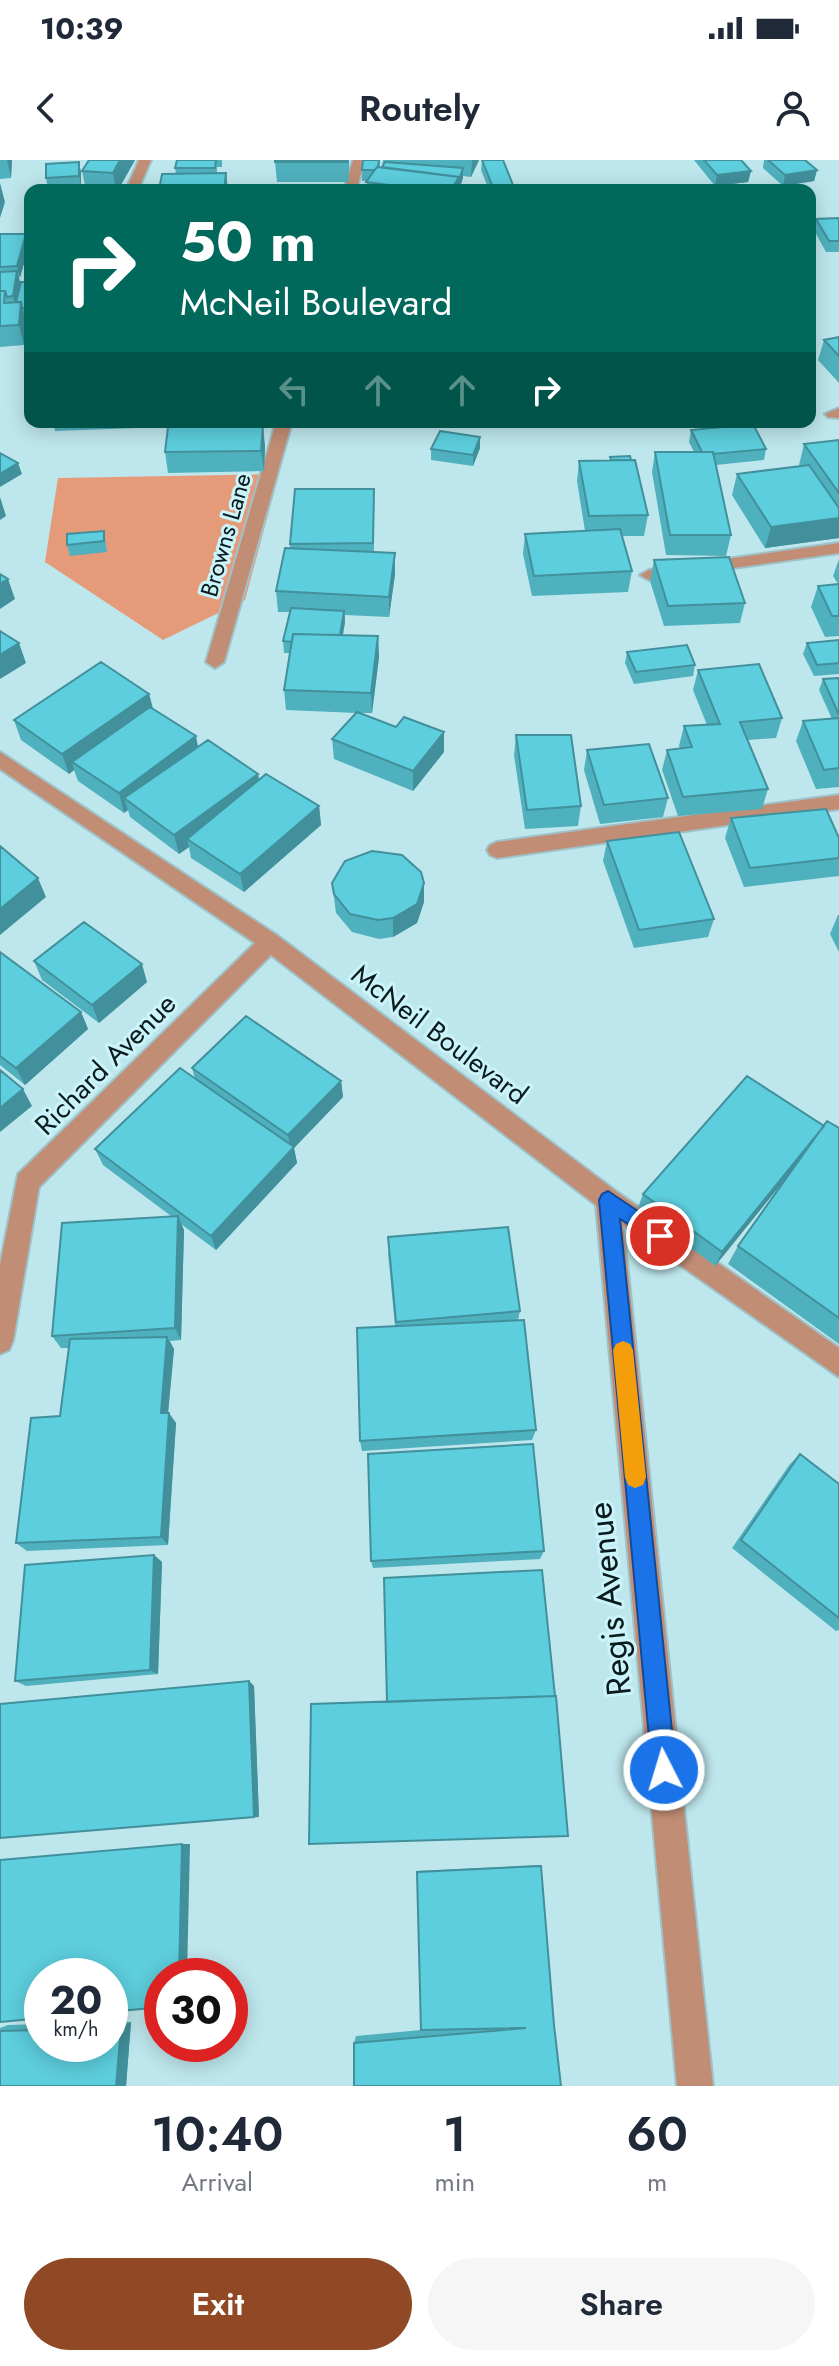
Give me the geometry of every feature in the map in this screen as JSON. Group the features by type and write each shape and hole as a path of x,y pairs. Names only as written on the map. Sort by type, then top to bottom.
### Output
{"street":[{"path":"135,184 145,160"},
{"path":"352,184 359,160"},
{"name":"Browns Lane","path":"215,662 282,428"},
{"path":"649,575 839,548"},
{"name":"McNeil Boulevard","path":"0,759 270,942 608,1200 839,1364"},
{"path":"497,850 839,802"},
{"name":"Richard Avenue","path":"0,1341 27,1182 270,942"},
{"name":"Regis Avenue","path":"608,1200 695,2086"}],"shaded area":[{"path":"279,474 245,600 163,640 45,562 58,478"}],"building":[{"path":"89,160 120,160 113,173 82,171"},
{"path":"177,160 216,160 215,168 175,168"},
{"path":"348,160 348,162 275,162"},
{"path":"363,160 379,160 378,167 362,170"},
{"path":"482,160 503,160 513,184 492,184"},
{"path":"704,160 741,160 751,171 717,175"},
{"path":"768,160 805,160 817,170 785,175"},
{"path":"79,162 79,176 46,178 46,164"},
{"path":"385,162 463,168 459,180 459,177 382,167"},
{"path":"377,167 459,177 455,184 366,182"},
{"path":"226,173 225,184 160,184 162,174"},
{"path":"839,218 839,241 829,241 816,219"},
{"path":"0,234 24,234 17,266 0,267"},
{"path":"17,271 13,296 7,297 5,291 0,291 0,272"},
{"path":"21,282 24,282 24,308 21,302 16,302"},
{"path":"0,291 5,291 4,303 21,302 19,325 0,326"},
{"path":"839,337 839,356 824,340"},
{"path":"168,428 263,428 261,451 165,452"},
{"path":"755,428 766,449 713,454 702,452 691,430"},
{"path":"440,431 480,437 473,455 431,449"},
{"path":"839,440 839,493 804,444"},
{"path":"655,452 713,452 731,535 670,535"},
{"path":"0,453 18,463 0,474"},
{"path":"630,456 631,460 611,460 610,457"},
{"path":"635,460 648,515 589,516 579,461"},
{"path":"809,465 839,508 839,518 771,527 737,474"},
{"path":"295,489 374,489 373,543 290,544"},
{"path":"620,529 632,571 534,576 525,534"},
{"path":"104,531 104,541 67,545 67,534"},
{"path":"285,548 395,553 389,597 276,591"},
{"path":"729,557 745,603 668,606 654,560"},
{"path":"839,584 839,616 832,616 818,586"},
{"path":"291,608 344,611 340,635 293,634 292,642 283,641"},
{"path":"0,631 19,643 0,655"},
{"path":"293,634 378,636 371,693 284,690"},
{"path":"839,640 839,663 817,665 807,643"},
{"path":"687,645 695,665 636,672 627,652"},
{"path":"101,662 149,694 62,754 14,720"},
{"path":"759,664 782,718 740,722 768,789 683,797 667,750 692,747 684,726 720,724 698,670"},
{"path":"839,678 839,715 823,679"},
{"path":"150,707 196,736 119,793 72,762"},
{"path":"357,712 396,727 404,717 444,732 413,771 332,739"},
{"path":"839,718 839,768 824,770 803,721"},
{"path":"516,735 571,735 581,806 527,810"},
{"path":"208,740 258,774 174,835 124,798"},
{"path":"649,744 668,798 604,805 587,750"},
{"path":"266,774 319,806 240,874 187,839"},
{"path":"826,809 839,838 839,858 750,868 731,818"},
{"path":"679,832 714,919 639,930 607,841"},
{"path":"0,846 38,878 0,909"},
{"path":"372,851 402,855 421,872 424,883 417,904 393,918 378,920 350,914 334,894 332,883 345,861"},
{"path":"84,922 142,964 92,1005 34,961"},
{"path":"0,952 81,1012 16,1068 0,1056"},
{"path":"246,1016 341,1081 288,1135 192,1068"},
{"path":"180,1068 294,1147 211,1236 95,1149"},
{"path":"0,1070 23,1089 0,1108"},
{"path":"747,1076 824,1126 722,1252 643,1194"},
{"path":"827,1121 839,1128 839,1318 738,1246"},
{"path":"178,1216 175,1328 52,1336 62,1223"},
{"path":"508,1227 520,1311 396,1322 388,1237"},
{"path":"524,1320 536,1430 360,1441 357,1328"},
{"path":"167,1337 161,1413 169,1413 161,1537 16,1543 31,1418 60,1416 70,1339"},
{"path":"533,1444 544,1551 371,1561 368,1454"},
{"path":"800,1454 839,1484 839,1618 741,1540"},
{"path":"154,1555 150,1670 15,1681 25,1565"},
{"path":"542,1570 555,1696 387,1702 384,1578"},
{"path":"249,1681 254,1817 0,1838 0,1704"},
{"path":"556,1696 568,1836 309,1844 311,1704"},
{"path":"182,1844 179,1958 144,1958 144,2009 128,2010 128,1958 24,1958 24,2020 0,2022 0,1860"},
{"path":"541,1866 561,2086 354,2086 354,2043 526,2028 421,2030 417,1872"},
{"path":"24,2030 24,2062 118,2062 116,2086 0,2086 0,2031"}],"slow traffic":[{"path":"623,1350 635,1477"}],"route":[{"path":"660,1236 608,1200 664,1770"}]}
